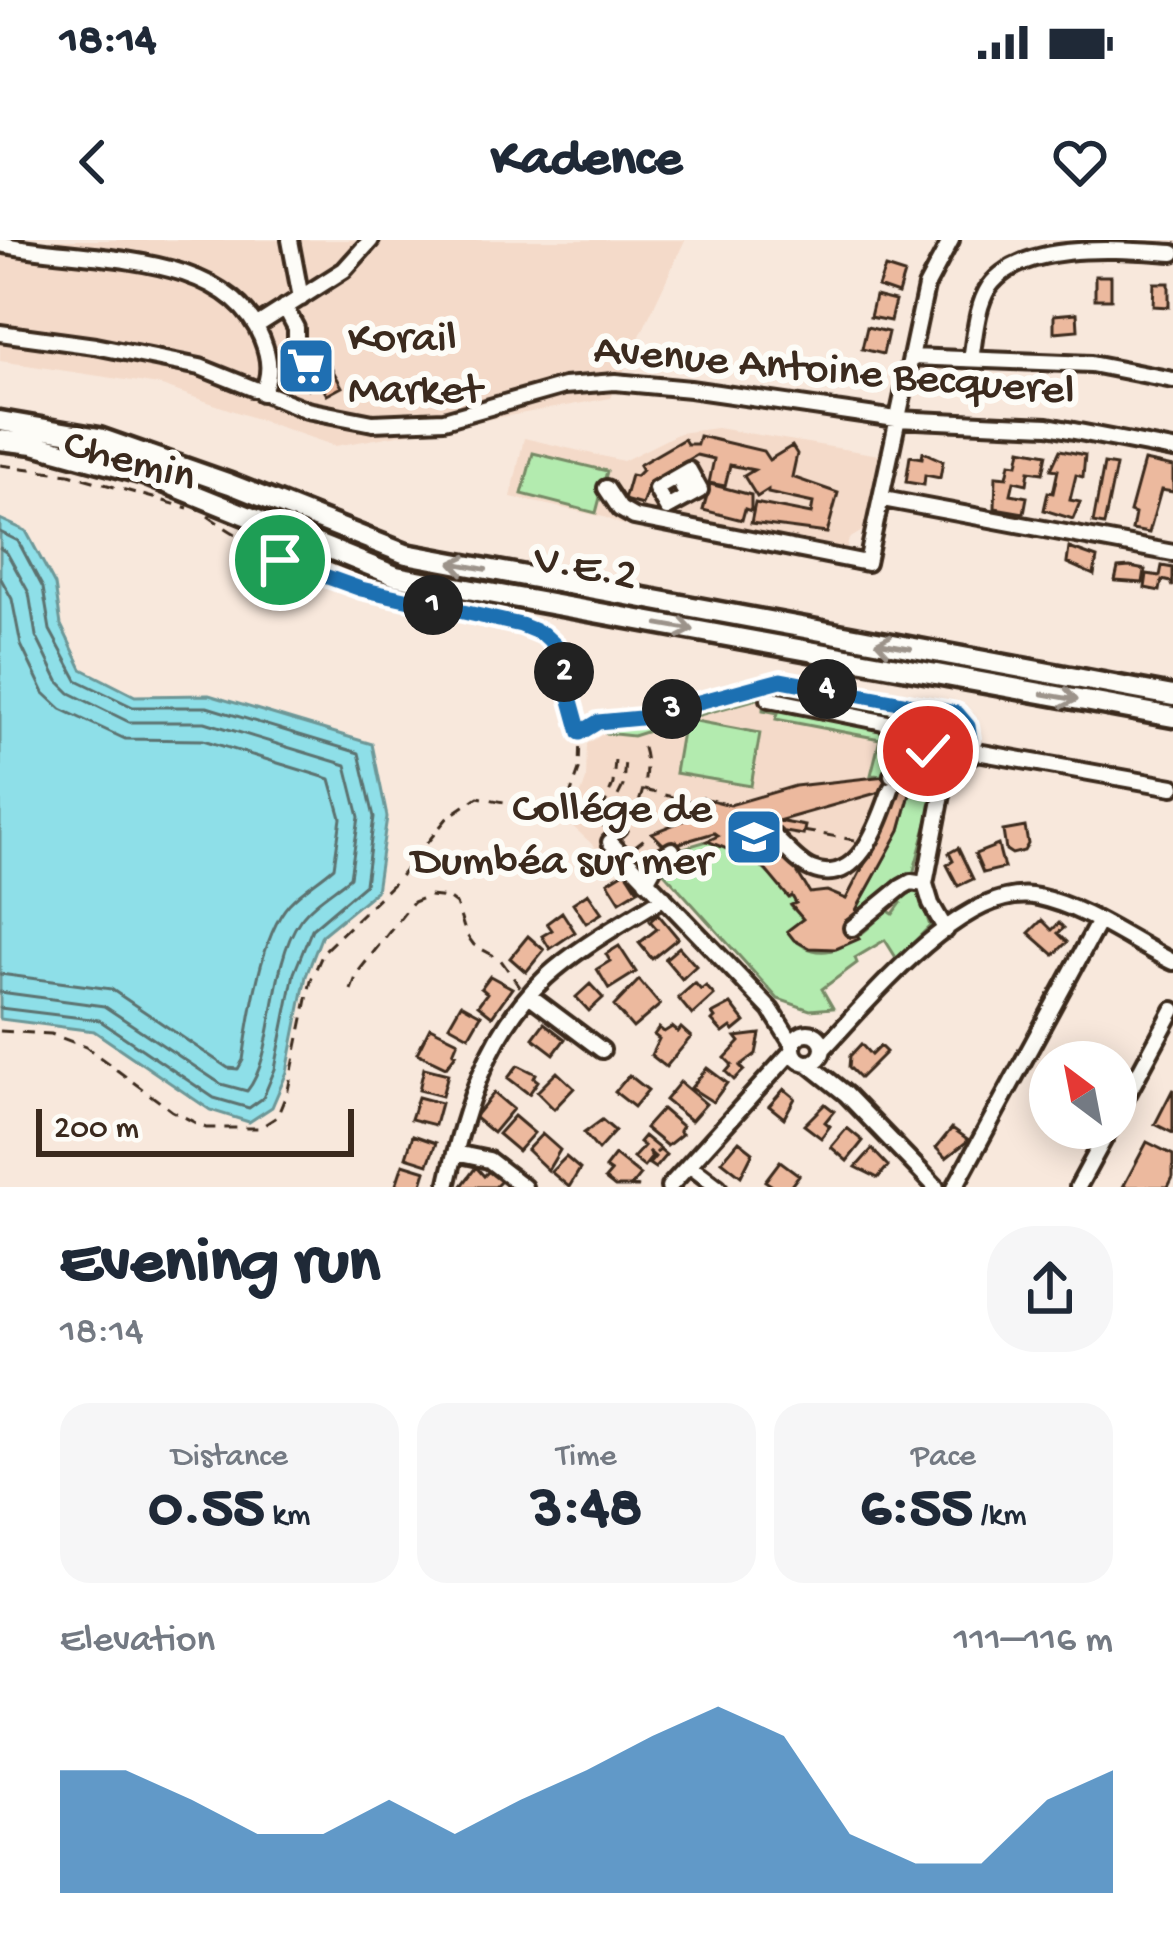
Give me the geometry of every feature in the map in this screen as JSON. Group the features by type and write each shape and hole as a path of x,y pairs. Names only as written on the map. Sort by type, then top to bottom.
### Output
{"highway":[{"name":"V.E.2","path":"0,422 99,438 406,554 1140,701 1173,717"},
{"name":"V.E.2","path":"0,440 34,444 144,474 396,576 1140,701 1173,694"},
{"path":"1140,701 1173,728"}],"street":[{"path":"290,240 301,298"},
{"path":"256,326 344,270 371,240"},
{"path":"606,488 620,509 634,517 867,563 926,287 951,240"},
{"path":"0,244 102,256 214,284 256,326 269,368 262,393"},
{"path":"971,359 988,288 1005,270 1049,250 1173,253"},
{"path":"285,308 296,328 296,346"},
{"name":"Avenue Antoine Becquerel","path":"0,333 200,368 335,418 405,423 444,420 564,386 638,383 896,419 1048,426 1173,450"},
{"path":"911,357 1091,364 1173,380"},
{"path":"883,499 1173,553"},
{"path":"769,699 911,731 939,750 947,768 925,884 946,929"},
{"path":"768,831 812,869 835,870 857,860 908,752 911,731"},
{"path":"947,768 977,752 1173,787"},
{"path":"614,842 771,1010 799,1055 846,1094 936,1187"},
{"path":"646,881 659,859 672,850"},
{"path":"852,928 902,887 911,882 925,884"},
{"path":"799,1055 823,1051 855,1012 946,929 985,902 1010,895 1039,896 1173,962"},
{"path":"447,1187 481,1069 530,996 546,976 664,898"},
{"path":"955,1187 1098,923"},
{"path":"530,996 602,1050"},
{"path":"771,1010 810,1033 846,1094"},
{"path":"1137,1077 1173,1010"},
{"path":"669,1187 766,1080 799,1055 810,1033 855,1012"},
{"path":"1078,1187 1099,1149"},
{"path":"455,1153 489,1160 524,1187"},
{"path":"689,1165 718,1187"}],"path":[{"name":"Chemin","path":"0,466 69,474 124,487 205,514 280,560 317,574 543,634 556,646 580,733"},
{"path":"549,810 568,801 579,770 580,733 598,722 640,718 781,680 957,713 968,726 970,739 960,758"},
{"path":"614,842 626,833 643,790 647,771 643,748 648,745"},
{"path":"615,760 614,784 598,822 603,826 623,786 625,760"},
{"path":"614,784 623,786"},
{"path":"643,790 701,804"},
{"path":"0,1030 51,1034 86,1047 172,1111 206,1128 259,1128 277,1117 288,1090 311,980 324,951 398,880 448,817 478,796 588,818"},
{"path":"803,831 868,842"},
{"path":"628,852 652,833"},
{"path":"351,990 358,972 413,902 429,896 456,904 474,945 500,959 530,996"}],"shaded area":[{"path":"0,240 685,240 611,398 335,446 159,385 0,361"},
{"path":"717,428 885,456 869,527 849,539 843,562 620,524 511,497 524,438 623,461 679,433"},
{"name":"Collége de Dumbéa sur mer","path":"784,683 957,716 968,734 960,751 944,762 913,874 930,926 897,959 885,940 855,959 857,963 822,989 833,1008 810,1010 778,999 672,884 649,896 570,824 586,780 587,744 605,733"}],"green space":[{"path":"533,453 607,471 596,513 522,494"},
{"path":"784,683 957,716 968,734 960,751 944,762 913,874 858,914 900,830 913,783 923,776 871,775 880,739 776,719 778,713 763,710 764,697 685,719 760,733 751,786 675,773 684,720 633,736 605,733"},
{"path":"707,841 753,861 792,896 796,903 791,906 803,919 788,932 814,950 827,951 853,940 887,910 893,914 901,903 897,900 909,890 919,893 930,926 897,959 885,940 855,958 857,963 822,989 833,1008 810,1010 778,999 659,867 683,848"}],"water":[{"path":"0,519 26,531 55,585 61,625 82,669 135,696 209,695 372,744 387,817 376,891 322,935 306,976 287,1072 272,1107 249,1122 210,1110 94,1031 0,1019"}],"building":[{"path":"885,268 904,274 898,294 878,287"},
{"path":"1095,276 1111,276 1111,299 1095,299"},
{"path":"1154,283 1169,283 1169,307 1153,306"},
{"path":"875,296 895,301 890,321 870,317"},
{"path":"1077,313 1078,330 1054,332 1054,315"},
{"path":"867,327 888,332 883,354 862,349"},
{"path":"317,342 342,387 327,395 319,382 308,389 296,382 284,361"},
{"path":"699,436 763,451 769,460 792,446 797,454 792,477 838,493 827,533 751,523 755,503 811,514 813,503 768,490 757,497 744,476 754,470 730,465 725,486 709,483 714,459 697,455 650,482 642,505 624,500 631,475 642,470 639,465 684,439 697,444"},
{"path":"1021,449 1047,454 1043,473 1029,471 1027,484 1014,481 1011,494 1027,497 1024,513 995,508 996,476 1007,477 1010,463 1018,464"},
{"path":"1060,450 1085,455 1083,477 1076,475 1070,500 1080,502 1073,519 1044,510 1048,492 1053,493 1058,470 1051,469"},
{"path":"923,452 943,461 940,478 925,475 924,485 906,482 910,456 922,458"},
{"path":"1144,461 1173,467 1173,492 1161,490 1149,533 1132,530 1135,514 1130,512"},
{"path":"1104,464 1116,466 1104,525 1093,523"},
{"path":"710,484 751,495 751,511 745,509 742,520 703,510"},
{"path":"1069,548 1097,558 1094,575 1067,563"},
{"path":"1162,566 1173,568 1173,587 1162,580 1160,591 1145,588 1147,574 1160,576"},
{"path":"1118,568 1145,570 1143,583 1115,581"},
{"name":"Collége de Dumbéa sur mer","path":"913,773 924,776 913,783 900,830 858,914 845,921 859,939 836,949 809,948 794,940 787,931 803,919 791,905 796,903 792,896 759,862 707,841 718,836 714,833 666,847 652,833 705,812 698,811 703,798 730,805 795,786","holes":["894,788 894,803 846,899 827,891 810,893 793,865 766,839 738,830 750,826 803,835 805,826 778,821"]},
{"path":"1025,827 1028,844 1024,851 1012,854 1006,850 1003,831"},
{"path":"998,845 1004,868 983,873 975,854"},
{"path":"958,848 973,879 958,886 947,865 953,861 949,853"},
{"path":"626,871 638,890 620,901 608,882"},
{"path":"588,893 602,913 586,923 573,903"},
{"path":"562,912 575,932 550,949 542,936 552,930 547,923"},
{"path":"658,914 678,938 652,959 639,943 657,929 650,921"},
{"path":"1042,920 1052,930 1059,923 1064,928 1058,933 1067,942 1054,955 1029,933"},
{"path":"528,936 544,950 526,972 510,958"},
{"path":"619,946 636,972 609,989 597,969 610,961 606,954"},
{"path":"679,947 696,966 682,979 665,959"},
{"path":"490,976 512,988 492,1016 478,1005 487,993 481,988"},
{"path":"639,980 660,1005 633,1028 614,1006"},
{"path":"695,983 714,995 692,1015 678,998"},
{"path":"590,984 603,998 589,1011 576,997"},
{"path":"461,1004 481,1015 469,1036 449,1025"},
{"path":"731,1004 745,1022 723,1033 712,1014"},
{"path":"544,1023 565,1039 554,1054 533,1038"},
{"path":"430,1027 458,1041 456,1054 446,1067 417,1053"},
{"path":"672,1027 691,1037 666,1067 651,1055 659,1039 654,1035 659,1028 664,1032"},
{"path":"760,1034 756,1054 740,1066 744,1070 734,1080 726,1072 732,1065 725,1058 740,1042 736,1037"},
{"path":"861,1044 871,1055 880,1046 886,1052 860,1078 849,1067 850,1056"},
{"path":"518,1065 536,1074 538,1081 529,1094 508,1078"},
{"path":"424,1068 448,1074 442,1096 419,1090"},
{"path":"707,1068 727,1083 713,1102 691,1088"},
{"path":"557,1072 574,1088 554,1109 537,1092"},
{"path":"629,1075 648,1090 634,1107 615,1092"},
{"path":"680,1082 706,1104 691,1121 665,1100"},
{"path":"784,1089 795,1098 784,1118 769,1106"},
{"path":"1173,1089 1173,1133 1155,1124"},
{"path":"494,1093 513,1109 493,1133 474,1117"},
{"path":"418,1097 441,1103 435,1125 411,1119"},
{"path":"825,1104 834,1111 821,1138 804,1125"},
{"path":"662,1109 682,1126 682,1134 667,1146 645,1128"},
{"path":"514,1116 534,1133 518,1151 498,1134"},
{"path":"602,1120 615,1131 598,1150 584,1133"},
{"path":"847,1128 863,1141 847,1161 831,1147"},
{"path":"952,1128 969,1140 946,1158 936,1148"},
{"path":"542,1134 560,1150 548,1170 527,1150"},
{"path":"413,1135 436,1143 428,1164 406,1157"},
{"path":"644,1136 660,1149 656,1153 660,1150 666,1155 655,1168 649,1164 655,1157 648,1151 652,1157 644,1167 633,1158 644,1146 639,1142"},
{"path":"739,1141 753,1152 741,1176 722,1161"},
{"path":"1147,1142 1173,1155 1168,1187 1123,1187"},
{"path":"872,1149 888,1166 878,1178 856,1167"},
{"path":"615,1155 640,1175 632,1185 639,1187 615,1187 605,1179 611,1172 605,1168"},
{"path":"566,1157 580,1169 569,1187 551,1172"},
{"path":"780,1161 799,1175 790,1187 774,1187 765,1181"},
{"path":"403,1164 426,1171 421,1187 396,1185"},
{"path":"476,1167 484,1176 490,1170 502,1180 495,1187 461,1187"}],"place":[{"name":"Korail Market","path":"306,366"},
{"name":"Collége de Dumbéa sur mer","path":"754,837"}],"route":[{"path":"280,560 361,589 543,634 556,646 580,733 590,724 640,718 781,680 957,713 968,726 968,748 947,768 928,751"}]}
